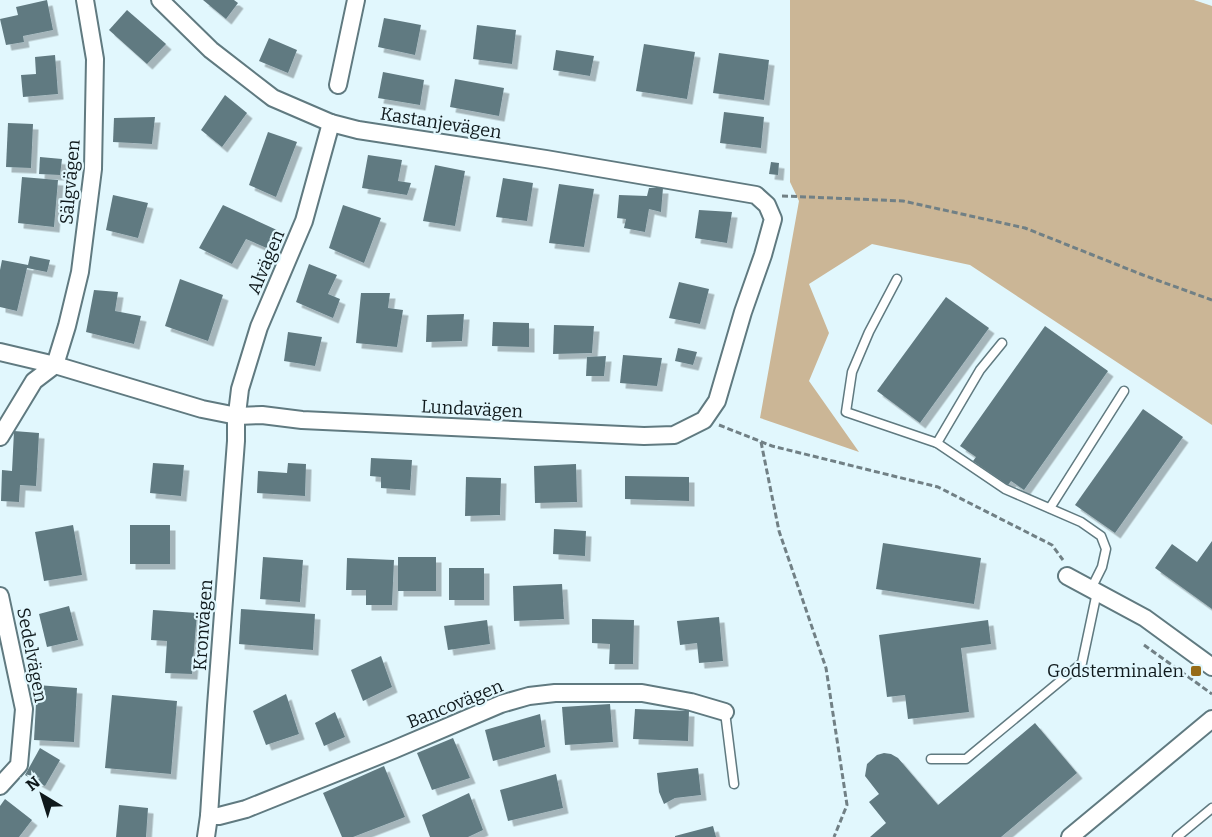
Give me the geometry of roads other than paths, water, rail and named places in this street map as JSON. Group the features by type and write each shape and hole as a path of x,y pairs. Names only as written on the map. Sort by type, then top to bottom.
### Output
{"street":[{"name":"Sälgvägen","path":"55,365 68,326 80,272 93,169 95,59 85,0"},
{"name":"Kastanjevägen","path":"160,0 211,50 273,98 331,123 358,130 756,195 767,205 772,219 763,255 743,312 717,400 704,420"},
{"path":"339,85 356,0"},
{"name":"Alvägen","path":"237,416 240,389 259,327 304,220 331,123"},
{"name":"Lundavägen","path":"0,352 55,365 202,409 237,416 262,415 302,420 644,436 674,435 704,420"},
{"path":"0,437 34,381 55,365"},
{"name":"Kronvägen","path":"206,837 237,416"},
{"path":"1067,576 1145,618 1212,668"},
{"name":"Sedelvägen","path":"0,596 24,709 19,765 0,786"},
{"name":"Bancovägen","path":"209,816 219,816 246,809 501,704 529,696 555,693 642,693 691,702 725,712"},
{"path":"1070,837 1212,719"}],"lane":[{"path":"897,279 869,332 852,372 846,412 937,443 1005,489 1081,522 1101,536 1106,549 1094,590 1082,663 966,759 931,759"},
{"path":"937,443 980,370 1002,343"},
{"path":"1050,508 1124,391"},
{"path":"725,712 734,784"},
{"path":"1177,837 1212,808"}],"place":[{"name":"Godsterminalen","path":"1196,671"}]}
